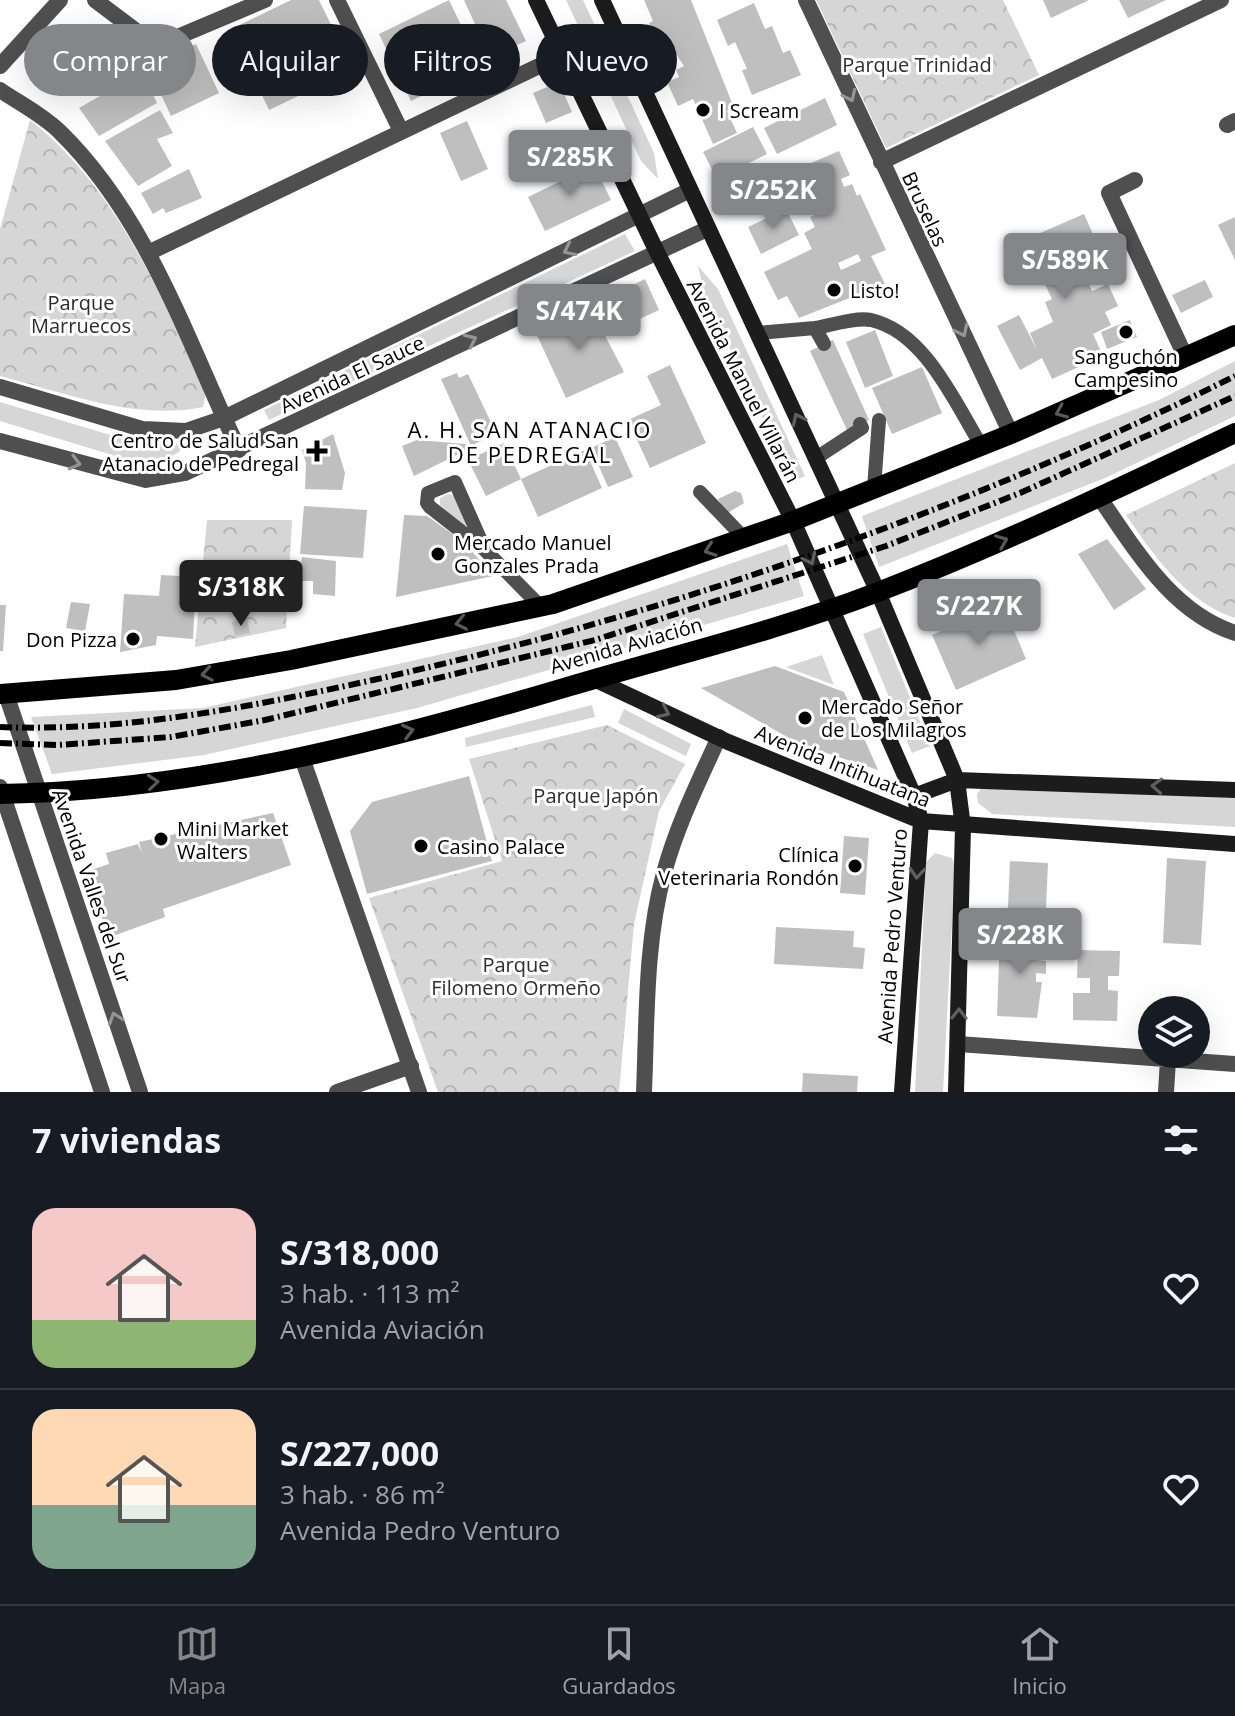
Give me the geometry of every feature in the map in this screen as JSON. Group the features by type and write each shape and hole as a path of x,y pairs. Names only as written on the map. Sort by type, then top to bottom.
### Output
{"main road":[{"name":"Avenida Manuel Villarán","path":"536,0 547,24"},
{"name":"Avenida Manuel Villarán","path":"602,0 878,592"},
{"name":"Avenida Manuel Villarán","path":"582,96 833,607"},
{"path":"3,694 176,680 291,660 541,607 793,521 1011,434 1235,335"},
{"name":"Avenida Aviación","path":"1,792 39,792 174,780 302,758 594,679 878,592 1031,529 1235,433"},
{"path":"878,592 957,780 963,827 956,1092"},
{"name":"Avenida Pedro Venturo","path":"833,607 914,796 921,821 902,1092"},
{"name":"Avenida Intihuatana","path":"594,679 719,737 921,821 963,827 1235,844"},
{"name":"Avenida Intihuatana","path":"914,796 957,780 1235,790"}],"street":[{"path":"0,66 60,0"},
{"path":"95,0 156,46 265,0"},
{"path":"337,0 401,131"},
{"name":"Bruselas","path":"806,0 1011,434"},
{"path":"881,162 1221,0"},
{"path":"148,253 536,67"},
{"path":"0,90 58,130 107,184 148,253 239,450"},
{"path":"1135,180 1109,193 1186,358"},
{"name":"Avenida El Sauce","path":"0,387 142,429 186,431 224,418 690,190"},
{"name":"Avenida El Sauce","path":"0,441 146,480 185,473 707,229"},
{"path":"1099,497 1153,574 1184,605 1219,628 1235,633"},
{"name":"Avenida Valles del Sur","path":"3,694 140,1092"},
{"path":"644,1092 652,952 659,896 677,831 719,737"},
{"path":"302,758 419,1092"},
{"path":"1,792 102,1092"},
{"path":"958,1044 1138,1058"},
{"path":"1210,1063 1235,1064"},
{"path":"337,1092 411,1066"},
{"path":"1166,1092 1168,1068"}],"lane":[{"path":"758,333 868,319 880,323 902,335 927,360 940,392 981,445"},
{"path":"815,328 824,344"},
{"path":"816,458 861,426 879,420 874,488"},
{"path":"485,550 455,482 428,493 430,507 485,550 541,607"},
{"path":"700,492 744,538"}],"green space":[{"path":"566,0 583,0 594,24 577,24"},
{"name":"Parque Trinidad","path":"816,0 1003,0 1039,75 886,148"},
{"path":"611,96 628,96 654,153 658,179 641,161"},
{"name":"Parque Marruecos","path":"30,120 61,148 112,210 153,280 206,392 203,407 178,410 126,408 0,376 0,229"},
{"path":"625,234 635,251 269,420 264,410"},
{"path":"698,266 718,289 805,476 793,482 705,296"},
{"path":"1235,361 1235,416 1105,478 879,567 862,516 1159,400"},
{"path":"0,402 127,440 184,444 179,452 152,467 0,421"},
{"path":"1235,463 1235,618 1217,611 1186,589 1160,561 1126,515"},
{"path":"448,494 455,496 467,522 464,529 440,505 440,498"},
{"path":"207,520 292,520 286,628 195,647"},
{"path":"787,544 804,596 417,708 204,755 52,774 31,717 203,708 518,637"},
{"path":"881,627 930,746 912,753 863,634"},
{"path":"822,655 834,685 786,667"},
{"path":"592,705 595,717 466,747 465,738"},
{"path":"624,709 691,744 686,756 618,723"},
{"name":"Parque Filomeno Ormeño","path":"607,725 685,764 659,811 634,924 619,1092 438,1092 369,898 502,861 469,759"},
{"path":"982,787 1235,798 1235,827 992,814 978,803 977,794"},
{"path":"935,853 952,858 955,865 943,1092 915,1092 926,862"}],"building":[{"path":"291,0 319,0 331,24 241,24"},
{"path":"449,0 460,24 400,24"},
{"path":"464,0 506,0 518,24 475,24"},
{"path":"644,0 691,0 734,108 727,111 737,133 713,144 693,99 678,106 673,96 677,96 677,70 684,66 677,55 677,24 649,24 653,21"},
{"path":"1043,0 1089,0 1051,18"},
{"path":"1119,0 1166,0 1128,18"},
{"path":"754,3 765,29 772,26 783,53 790,50 801,75 752,95 742,70 747,69 735,42 728,46 717,20"},
{"path":"520,29 526,41 520,44"},
{"path":"196,44 212,78 213,96 171,116 162,96 196,96"},
{"path":"536,92 536,96 565,96 572,112 546,123 533,93"},
{"path":"100,96 154,96 157,103 99,136 79,108"},
{"path":"262,96 298,96 269,110"},
{"path":"825,98 837,125 777,154 764,128"},
{"path":"160,110 173,133 157,139 172,166 138,186 105,141"},
{"path":"467,121 488,169 461,181 440,133"},
{"path":"753,127 767,154 717,179 703,152"},
{"path":"839,151 850,175 841,179 844,187 852,184 857,196 860,194 886,250 871,256 885,284 799,318 787,296 778,300 764,272 812,249 804,233 815,227 810,217 817,214 797,169","holes":["858,254 861,261 841,270 838,263"]},
{"path":"594,165 611,200 545,231 528,197"},
{"path":"189,169 202,198 166,213 163,208 153,214 141,193"},
{"path":"786,209 799,235 761,254 748,227"},
{"path":"1084,214 1096,241 1100,238 1108,255 1098,260 1104,274 1088,282 1092,291 1108,284 1118,306 1105,312 1111,325 1093,334 1103,356 1052,379 1042,358 1020,370 997,326 1019,315 1037,350 1030,333 1053,322 1045,302 1052,299 1024,240"},
{"path":"1235,217 1235,260 1218,225"},
{"path":"645,279 659,310 633,322 618,292"},
{"path":"1205,280 1213,297 1181,313 1172,295"},
{"path":"589,305 624,372 566,398 535,331"},
{"path":"1130,320 1137,337 1107,349 1101,332"},
{"path":"875,330 893,376 865,388 846,342"},
{"path":"833,340 869,420 847,430 810,351"},
{"path":"670,365 706,443 650,468 628,420 661,405 647,376"},
{"path":"922,367 942,413 892,434 872,388"},
{"path":"457,373 459,378 468,374 496,433 471,446 441,379"},
{"path":"333,434 345,473 342,490 305,489 306,463 302,450"},
{"path":"615,437 633,477 608,487 591,448"},
{"path":"417,440 466,444 469,449 414,476 402,446"},
{"path":"504,443 521,479 486,496 468,460"},
{"path":"585,450 602,488 538,517 521,479"},
{"path":"735,491 741,493 744,503 726,514 718,499"},
{"path":"304,506 367,510 363,558 300,554"},
{"name":"Mercado Manuel Gonzales Prada","path":"404,515 427,516 465,543 493,576 396,597"},
{"path":"1107,539 1146,589 1114,610 1078,554"},
{"path":"302,557 336,561 335,596 313,594 313,581 299,581"},
{"path":"161,575 196,577 193,639 157,636 156,645 120,652 124,594 159,596"},
{"path":"71,602 90,604 85,631 66,628"},
{"path":"1003,604 1026,659 956,690 932,635"},
{"path":"0,605 6,605 3,651 0,651"},
{"path":"247,619 250,633 235,636 232,622"},
{"name":"Mercado Señor de Los Milagros","path":"775,666 844,692 878,770 799,744 701,688"},
{"name":"Casino Palace","path":"469,776 492,861 367,894 350,831 372,802"},
{"path":"273,813 291,865 163,909 165,917 108,938 88,871 109,864 106,853 138,844 142,853 139,842"},
{"name":"Clínica Veterinaria Rondón","path":"844,836 869,838 865,895 840,893"},
{"path":"1167,858 1206,861 1201,945 1163,943"},
{"path":"1010,861 1048,863 1045,931 1007,929"},
{"path":"776,927 854,931 853,947 865,948 863,969 774,964"},
{"path":"1000,934 1044,936 1043,949 1036,949 1035,960 1046,961 1046,974 1036,973 1036,982 1042,982 1037,1018 997,1016"},
{"path":"1078,950 1120,951 1119,976 1108,976 1108,990 1118,991 1117,1021 1073,1020 1073,993 1090,993 1090,978 1077,978"},
{"path":"803,1073 858,1076 857,1092 802,1092"}],"railway":[{"path":"0,727 95,726 188,716 373,680 594,624 704,591 921,514 1028,471 1235,376"},
{"path":"0,743 58,745 171,737 265,720 595,640 886,546 1020,493 1235,396"}],"place":[{"name":"I Scream","path":"703,110"},
{"name":"Listo!","path":"834,290"},
{"name":"Sanguchón Campesino","path":"1126,332"},
{"name":"Centro de Salud San Atanacio de Pedregal","path":"317,451"},
{"name":"Mercado Manuel Gonzales Prada","path":"438,554"},
{"name":"Don Pizza","path":"133,639"},
{"name":"Mercado Señor de Los Milagros","path":"805,718"},
{"name":"Mini Market Walters","path":"161,839"},
{"name":"Casino Palace","path":"421,846"},
{"name":"Clínica Veterinaria Rondón","path":"855,866"}],"district":[{"name":"A. H. SAN ATANACIO DE PEDREGAL","path":"530,442"}],"park label":[{"name":"Parque Japón","path":"596,795"}]}
